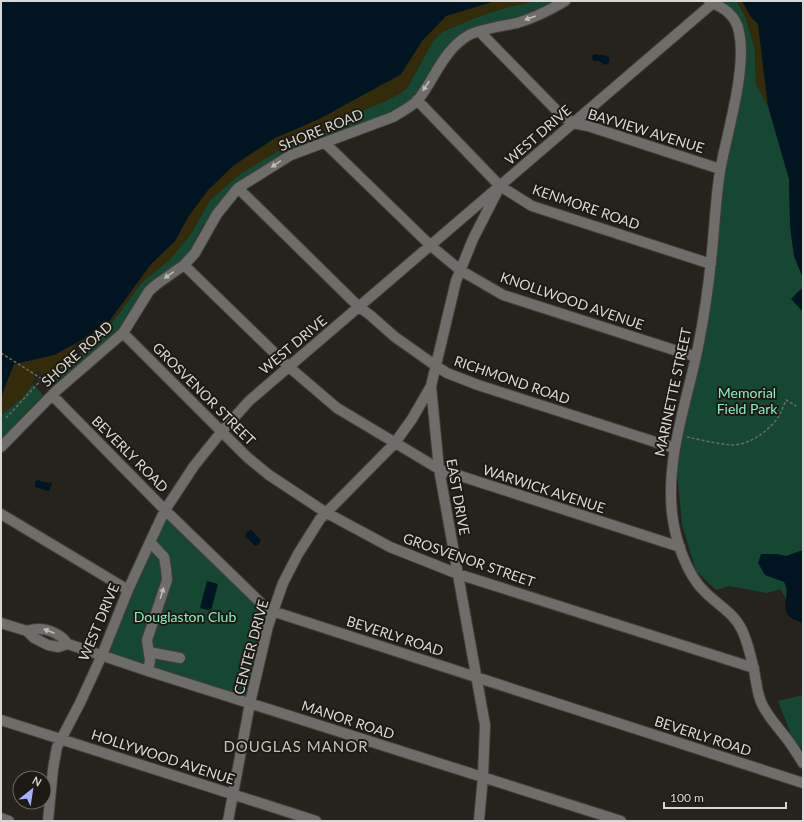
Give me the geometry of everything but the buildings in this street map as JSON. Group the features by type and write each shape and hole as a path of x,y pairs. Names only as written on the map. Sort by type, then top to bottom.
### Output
{"street":[{"name":"SHORE ROAD","path":"1,448 52,395 123,333 149,291 184,265 195,253 217,214 238,188 292,155 392,117 405,110 417,100 444,59 470,35 519,22 552,9 564,1"},
{"name":"WEST DRIVE","path":"48,821 53,769 57,746 60,739 80,703 102,655 128,590 165,510 194,466 222,431 249,401 573,123 711,2"},
{"name":"MARINETTE STREET","path":"711,2 732,15 737,22 741,44 736,89 720,169 711,264 696,357 674,448 671,492 672,514 680,547 692,573 700,586 733,616 742,629 754,668 761,701 767,714 788,740 803,763"},
{"name":"BAYVIEW AVENUE","path":"480,32 562,116 573,123 588,126 720,169"},
{"name":"KENMORE ROAD","path":"417,100 500,186 532,206 711,264"},
{"name":"KNOLLWOOD AVENUE","path":"325,142 430,245 460,270 503,295 696,357"},
{"name":"EAST DRIVE","path":"479,821 485,725 438,469 431,386 456,281 473,239 500,186"},
{"name":"RICHMOND ROAD","path":"238,188 359,307 396,337 447,373 478,385 674,448"},
{"name":"WARWICK AVENUE","path":"184,265 289,367 337,408 394,444 438,469 680,547"},
{"name":"GROSVENOR STREET","path":"123,333 247,457 269,475 325,512 390,547 458,574 754,668"},
{"name":"CENTER DRIVE","path":"228,821 250,703 268,626 272,611 284,583 298,554 325,512 394,444 412,419 431,386"},
{"name":"BEVERLY ROAD","path":"52,395 165,510 262,604 272,611 803,783"},
{"path":"1,514 128,590"},
{"path":"148,671 149,652 147,640 166,580 164,557 150,542"},
{"name":"MANOR ROAD","path":"1,623 27,631 34,638 48,645 58,647 68,644 148,671 621,821"},
{"path":"149,652 180,658"},
{"name":"HOLLYWOOD AVENUE","path":"1,720 316,821"},
{"path":"1,818 9,821"}],"path":[{"path":"1,353 42,380"},
{"path":"6,418 42,380 75,359"},
{"path":"677,435 732,445 745,443 757,437 771,426 779,415 786,400 796,406"}],"green space":[{"path":"532,1 557,1 520,17 484,26 431,70 413,97 392,113 235,185 219,202 203,226 189,253 145,289 116,333 54,384 47,379 76,360 75,358 114,320 142,282 170,259 190,235 210,200 240,174 286,146 332,129 351,115 399,94 407,88 433,41 442,32 477,17"},
{"name":"Memorial Field Park","path":"720,1 737,1 746,18 755,50 756,84 768,106 789,179 790,225 794,256 803,278 803,287 795,295 803,307 803,553 799,619 780,589 767,593 729,586 716,590 696,571 682,525 677,470 679,453 682,448 678,447 725,166 742,91 746,44 741,20 726,4"},
{"path":"33,384 43,395 1,439 1,415 22,398"},
{"name":"Douglaston Club","path":"166,511 271,613 250,703 102,656"},
{"path":"803,695 803,746 797,750 778,701"}],"sand":[{"path":"495,1 532,1 477,17 442,32 433,41 407,88 399,94 351,115 332,129 286,146 240,174 210,200 190,235 170,259 142,282 114,320 87,347 77,342 105,327 151,264 175,241 188,217 208,190 234,165 275,138 319,119 401,75 422,41 446,16"},
{"path":"737,1 742,1 751,17 758,24 768,106 756,84 755,50 746,18"},
{"path":"72,345 76,353 75,358 47,375 45,373 43,375 39,371 35,372 33,375 35,380 32,382 33,384 22,398 1,415 1,397 14,364 54,355"}],"water":[{"path":"1,1 495,1 446,16 422,41 401,74 319,119 275,138 234,165 208,190 188,217 175,241 151,264 105,327 54,355 14,364 1,397"},
{"path":"742,1 803,1 803,278 794,256 790,225 789,179 768,106 758,24 751,17"},
{"path":"594,54 608,56 609,63 605,65 599,61 593,61 592,57"},
{"path":"803,287 803,312 791,299"},
{"path":"37,480 49,483 51,482 52,484 49,491 35,487"},
{"path":"251,530 261,540 259,544 255,546 245,536 247,532"},
{"path":"803,550 803,623 788,615 785,605 786,588 784,582 765,575 758,563 761,554 777,554 786,556"},
{"path":"207,581 218,584 211,611 200,608"}],"district":[{"name":"DOUGLAS MANOR","path":"296,747"}]}
